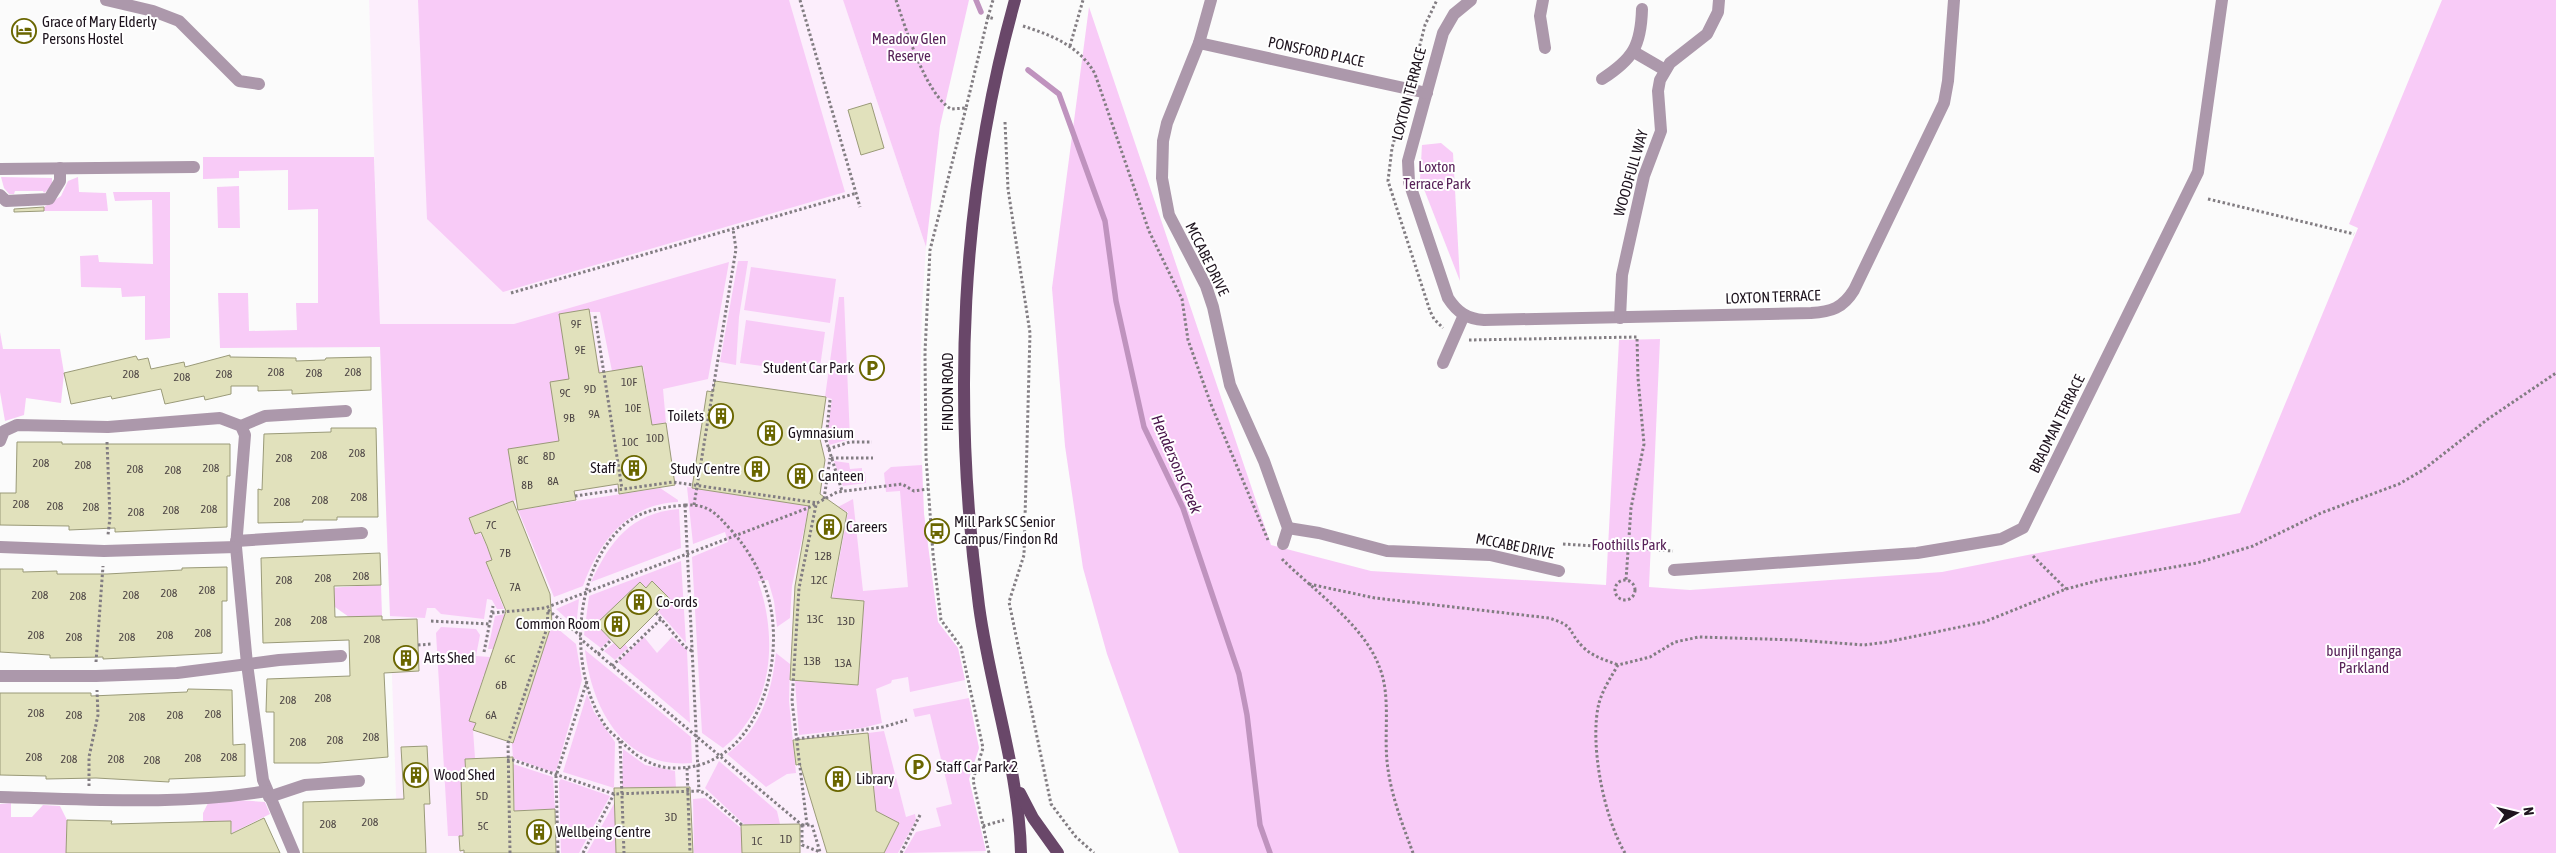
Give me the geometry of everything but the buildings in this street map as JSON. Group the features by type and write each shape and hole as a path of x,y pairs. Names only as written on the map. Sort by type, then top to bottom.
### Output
{"main road":[{"name":"FINDON ROAD","path":"1015,0 990,109 975,207 967,290 963,388 966,491 976,585 992,683 1016,784 1021,853"},
{"name":"FINDON ROAD","path":"1016,784 1033,818 1058,853"}],"street":[{"path":"106,0 153,11 179,21 239,81 259,84"},
{"name":"MCCABE DRIVE","path":"1211,0 1199,43 1167,123 1161,161 1164,196 1176,232 1208,293 1230,385 1264,461 1288,528 1319,532 1387,552 1490,555 1559,572"},
{"name":"LOXTON TERRACE","path":"1471,0 1454,14 1447,23 1408,161 1409,182 1448,298 1453,307 1464,316 1484,320 1824,312 1840,307 1848,301 1944,102 1948,81 1954,0"},
{"path":"1543,0 1540,16 1545,48"},
{"path":"1634,52 1665,70 1670,63 1707,34 1716,18 1719,0"},
{"name":"BRADMAN TERRACE","path":"1674,570 1917,553 2001,539 2023,528 2198,172 2222,0"},
{"path":"1602,79 1619,68 1634,52 1638,43 1642,9"},
{"name":"PONSFORD PLACE","path":"1199,43 1427,93"},
{"name":"WOODFULL WAY","path":"1620,318 1622,275 1644,176 1661,131 1658,92 1665,70"},
{"path":"0,169 194,167"},
{"path":"0,194 6,201 48,199 60,182 60,168"},
{"path":"1443,363 1464,316"},
{"path":"1,433 17,424 108,427 220,418 241,426 265,416 346,411"},
{"path":"241,426 245,435 236,544 247,664 258,750 268,794 294,853"},
{"path":"1283,544 1288,528"},
{"path":"0,547 104,551 236,544 362,533"},
{"path":"0,676 96,676 177,673 279,660 341,656"},
{"path":"0,797 89,801 217,797 268,794 305,785 359,781"}],"path":[{"path":"800,0 860,207"},
{"path":"896,0 912,48 942,100 951,109 966,108"},
{"path":"988,17 993,0"},
{"path":"1070,46 1083,0"},
{"path":"1437,0 1425,25 1413,72 1415,77 1408,105 1402,110 1392,148 1388,181 1434,319 1441,327 1455,335 1479,340 1637,338 1638,378 1644,444 1634,488 1626,580"},
{"path":"1021,35 1023,26"},
{"path":"981,47 930,250 926,312 924,401 928,489 941,620 961,647 983,748 973,780 989,853"},
{"path":"1005,116 1008,189 1030,333 1024,555 1009,602 1051,804 1076,837 1094,853"},
{"path":"512,293 857,193"},
{"path":"2208,199 2354,234"},
{"path":"694,505 736,249 733,229"},
{"path":"596,316 622,489"},
{"path":"1309,584 1375,598 1549,618 1570,626 1582,646 1595,656 1618,665 1650,657 1675,642 1699,637 1798,640 1864,645 1887,642 1984,622 2066,589 2100,580 2197,562 2253,546 2321,513 2378,494 2423,470 2488,419 2556,373"},
{"path":"830,400 826,428 828,449 842,491"},
{"path":"89,801 89,758 98,715 96,676 97,626 104,551 110,518 107,484 108,427"},
{"path":"828,449 850,442 872,442"},
{"path":"830,456 873,458"},
{"path":"824,499 830,456"},
{"path":"575,496 674,482 817,503"},
{"path":"492,613 547,609 587,590 735,535 817,503 842,491 902,484 914,491 928,489"},
{"path":"807,825 792,701 799,588 817,503"},
{"path":"685,505 699,791"},
{"path":"583,641 581,656 598,713 608,730 634,754 662,768 698,767 720,755 747,733 757,715 768,682 774,632 769,601 754,559 735,535 708,507 685,505 652,510 626,523 610,540 598,558 584,602 581,636 583,641 612,666 720,755 802,825 812,826 820,852 802,845 802,825"},
{"path":"1563,544 1673,551"},
{"path":"2033,556 2066,589"},
{"path":"1626,580 1631,583 1634,592 1632,597 1624,600 1618,597 1615,591 1619,582 1626,580"},
{"path":"484,652 493,606"},
{"path":"547,609 581,636"},
{"path":"510,853 506,760 508,743 547,628 547,609"},
{"path":"656,613 684,647 692,651"},
{"path":"612,666 661,619"},
{"path":"431,621 490,624"},
{"path":"598,654 611,640"},
{"path":"418,645 432,644"},
{"path":"1618,665 1603,691 1599,704 1597,738 1602,792 1610,819 1625,853"},
{"path":"558,853 557,774 587,681"},
{"path":"797,739 883,727 907,720"},
{"path":"620,740 624,853"},
{"path":"506,760 513,760 614,794 699,791 705,793 742,825"},
{"path":"687,768 690,853"},
{"path":"1390,781 1413,853"},
{"path":"583,853 614,794"},
{"path":"901,853 921,814"}],"shaded area":[{"path":"369,0 843,0 926,247 922,305 920,404 924,514 937,622 958,648 979,748 969,779 985,853 398,853"}],"green space":[{"path":"418,0 789,0 845,192 503,292 427,219"},
{"name":"Meadow Glen Reserve","path":"843,0 969,0 940,126 926,247"},
{"name":"bunjil nganga Parkland","path":"2442,0 2556,0 2556,853 1179,853 1107,654 1083,568 1065,446 1052,288 1089,7 1271,545 1371,571 1606,585 1619,340 1660,339 1649,587 1690,590 1942,572 2240,513 2358,228 2349,224"},
{"name":"Loxton Terrace Park","path":"1441,143 1453,153 1460,281 1420,179 1422,145"},
{"path":"203,157 374,157 380,324 514,324 729,262 708,379 663,389 666,423 621,430 651,419 643,366 612,371 600,312 589,312 589,309 559,314 567,366 597,361 601,374 559,441 516,500 469,518 480,533 490,554 492,560 486,563 504,609 497,609 492,600 487,599 484,619 441,614 435,608 427,608 425,618 390,616 380,347 220,348 218,293 248,293 249,331 297,330 296,303 318,303 318,209 288,210 288,170 239,171 239,178 203,179"},
{"path":"1,177 52,178 52,186 44,193 43,191 15,191 14,194 9,194 4,188"},
{"path":"78,177 79,192 106,193 108,211 44,211 44,207 61,196 68,181"},
{"path":"239,186 240,228 218,228 217,187"},
{"path":"113,192 170,192 170,338 145,340 145,296 122,297 121,288 81,287 80,256 98,255 99,262 153,264 152,200 115,201"},
{"path":"738,261 748,261 739,317 736,365 720,362"},
{"path":"751,267 836,279 830,323 744,310"},
{"path":"839,297 844,297 850,439 829,445 827,431 832,399 825,397"},
{"path":"746,320 825,332 819,374 740,363"},
{"path":"0,332 3,349 60,349 64,373 61,403 26,398 24,415 5,421 0,392"},
{"path":"834,461 849,463 850,469 862,468 862,472 865,472 866,483 843,486"},
{"path":"922,465 924,514 938,622 958,648 965,680 910,692 908,677 892,680 891,683 876,689 882,723 862,728 799,735 795,681 858,685 864,601 832,598 848,512 838,510 838,507 853,499 863,591 908,587 900,491 886,492 884,473 891,467"},
{"path":"687,487 809,506 792,586 790,618 777,627 774,601 768,580 758,581 768,625 767,671 762,693 753,713 740,732 723,748 702,733 692,557 728,542 725,532 693,544"},
{"path":"660,488 678,500 678,502 660,504 630,518 617,528 597,555 583,586 554,597 518,510"},
{"path":"679,509 681,548 591,582 606,554 624,532 648,516"},
{"path":"681,561 686,643 658,611 670,600 652,582 646,588 640,582 596,624 610,639 601,648 584,635 589,596"},
{"path":"381,585 382,616 349,617 335,607 263,610 261,592"},
{"path":"579,599 576,627 556,609"},
{"path":"505,614 493,649 488,649 495,616"},
{"path":"552,624 576,644 582,680 556,771 552,772 513,758 512,744 550,629 552,629"},
{"path":"441,627 476,629 480,635 476,656 490,657 491,676 484,674 479,690 485,693 470,721 476,723 473,730 475,758 465,759 466,778 461,778 463,836 448,836 436,633"},
{"path":"644,637 657,653 672,637 687,650 690,723 618,662"},
{"path":"614,643 620,649 625,644 628,648 615,660 604,651"},
{"path":"585,650 691,737 692,763 668,762 648,756 630,746 604,714 595,694"},
{"path":"776,653 790,664 789,701 796,773 787,774 766,787 727,754 748,734 762,710 771,682"},
{"path":"587,694 594,712 615,742 614,788 563,772"},
{"path":"969,698 979,748 969,779 986,851 904,853 916,832 941,826 936,808 952,804 930,714 915,717 913,709"},
{"path":"884,731 906,817 915,814 916,820 898,853 884,853 899,823 880,813 852,818 875,808 868,733"},
{"path":"623,749 645,765 675,771 676,788 622,788"},
{"path":"719,761 777,811 780,824 745,825 705,788"},
{"path":"513,764 553,777 555,809 522,810 524,853 516,853"},
{"path":"561,779 610,796 579,853 561,853 559,782"},
{"path":"705,798 742,829 742,853 694,853 693,799"},
{"path":"237,800 265,802 270,814 232,833 231,821 203,821 203,813 208,803"},
{"path":"616,800 618,853 587,853"},
{"path":"11,803 11,817 32,817 43,805 60,806 67,820 66,853 0,853 0,804"}],"waterway":[{"name":"Hendersons Creek","path":"976,0 981,12"},
{"name":"Hendersons Creek","path":"1028,70 1059,94 1105,221 1116,301 1144,427 1183,508 1239,674 1247,715 1260,825 1270,853"}],"place":[{"name":"Grace of Mary Elderly Persons Hostel","path":"24,31"},
{"name":"Student Car Park","path":"872,368"},
{"name":"Toilets","path":"721,416"},
{"name":"Gymnasium","path":"770,433"},
{"name":"Staff","path":"634,468"},
{"name":"Study Centre","path":"757,469"},
{"name":"Canteen","path":"800,476"},
{"name":"Careers","path":"829,527"},
{"name":"Mill Park SC Senior Campus/Findon Rd","path":"937,531"},
{"name":"Co-ords","path":"639,602"},
{"name":"Common Room","path":"617,624"},
{"name":"Arts Shed","path":"406,658"},
{"name":"Staff Car Park 2","path":"918,767"},
{"name":"Wood Shed","path":"416,775"},
{"name":"Library","path":"838,779"},
{"name":"Wellbeing Centre","path":"539,832"}],"park label":[{"name":"Foothills Park","path":"1629,545"}]}
